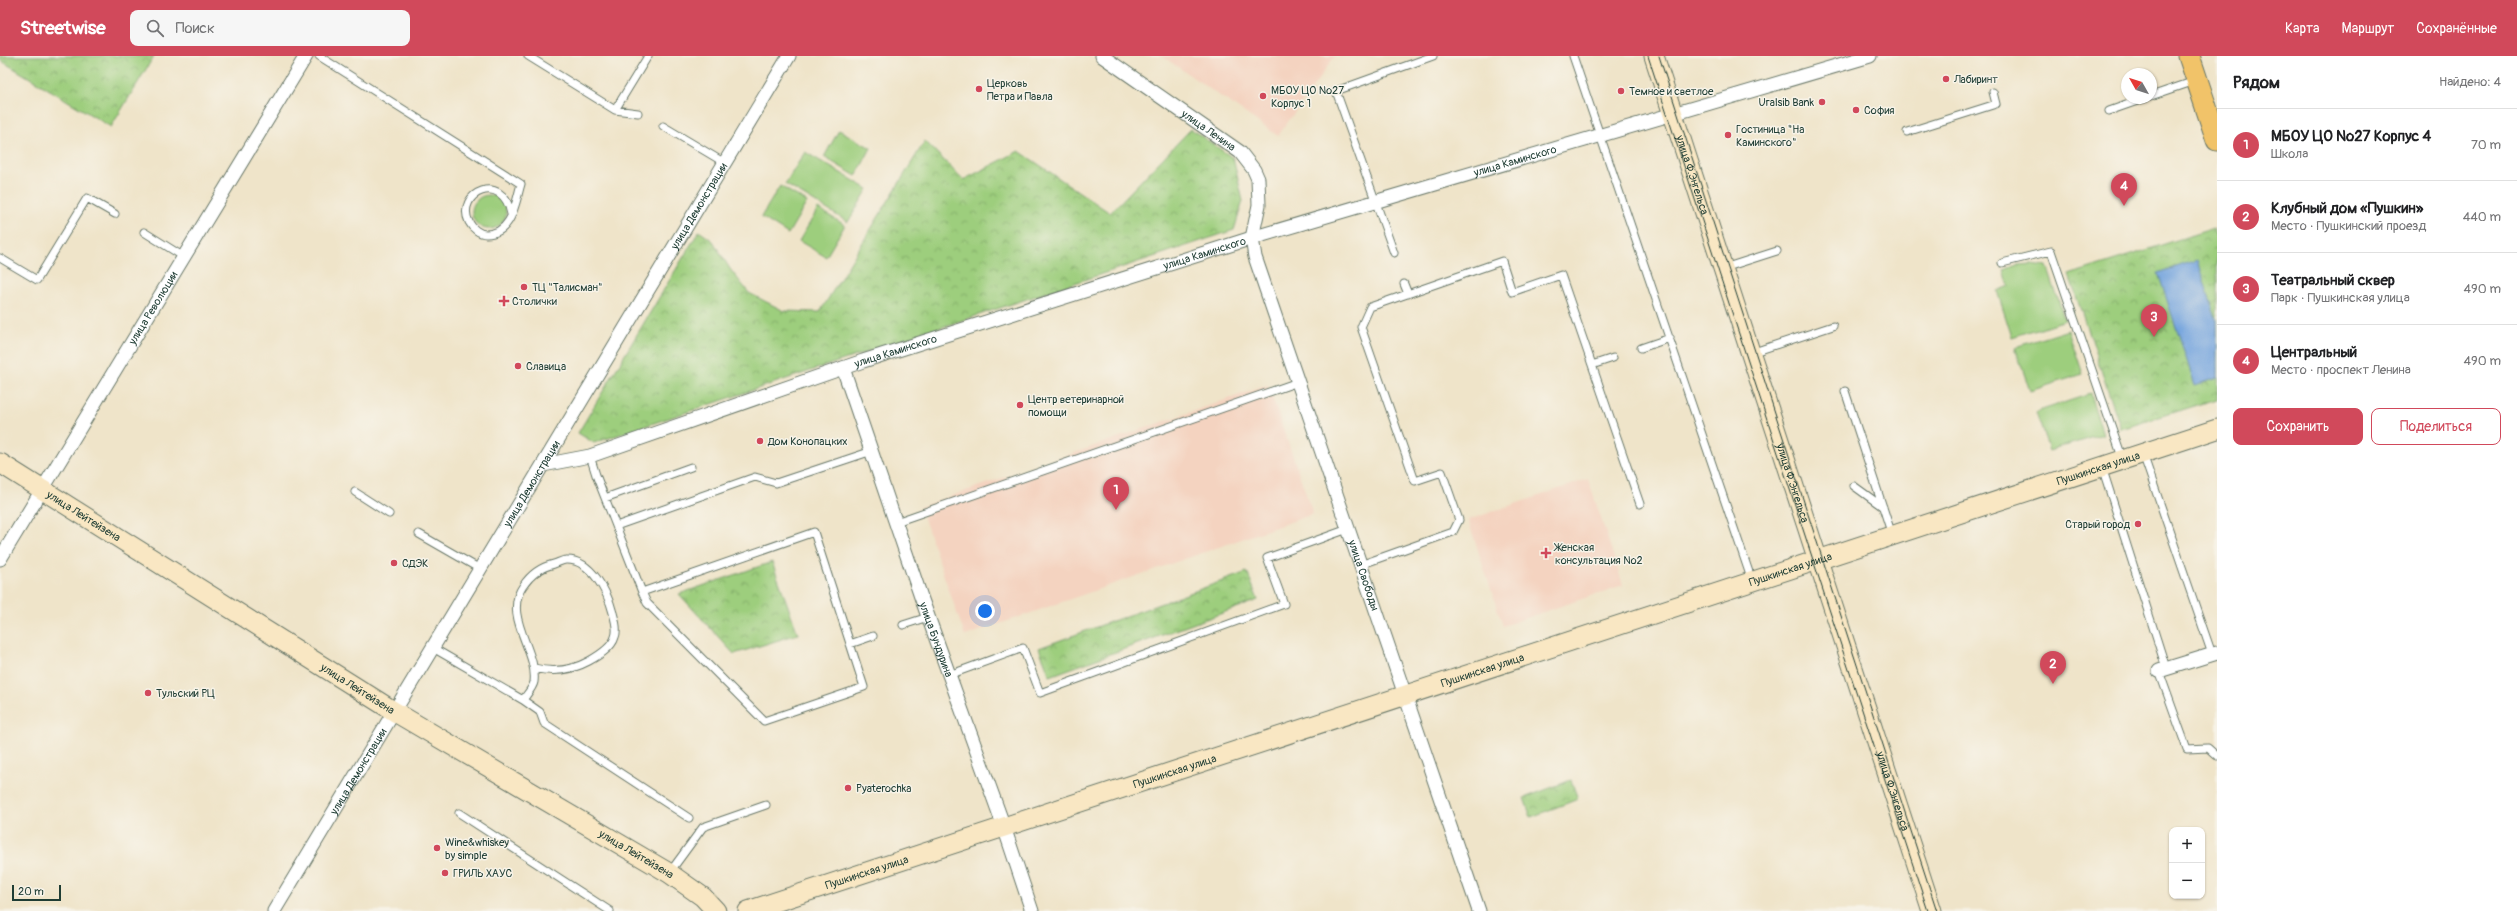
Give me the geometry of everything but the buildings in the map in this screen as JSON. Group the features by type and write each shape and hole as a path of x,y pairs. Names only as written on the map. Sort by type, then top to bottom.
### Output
{"main road":[{"path":"2189,56 2217,140"}],"street":[{"name":"улица Революции","path":"0,559 306,56"},
{"name":"улица Демонстрации","path":"274,911 789,56"},
{"name":"улица Ленина","path":"1102,56 1240,152 1254,170 1258,179 1259,204 1252,238"},
{"name":"улица Ф.Энгельса","path":"1654,56 1932,911"},
{"name":"улица Каминского","path":"543,465 590,456 843,368 1252,238 1674,115 1870,56"},
{"name":"улица Свободы","path":"1252,238 1255,257 1479,911"},
{"name":"улица Бундурина","path":"843,368 928,617 1004,827 1032,911"},
{"name":"Пушкинская улица","path":"748,911 2217,429"},
{"name":"улица Лейтейзена","path":"0,463 395,712 668,873 703,897 716,911"},
{"path":"2163,670 2215,654"}],"lane":[{"path":"319,56 521,184 511,214 506,226 496,233 483,234 472,228 466,216 467,203 476,193 488,189 500,192 509,202 511,214"},
{"path":"528,56 615,110 638,112"},
{"path":"615,110 648,56"},
{"path":"1394,253 1336,91 1433,56"},
{"path":"1573,56 1753,581"},
{"path":"2157,94 2197,80"},
{"path":"1907,132 1996,104 1993,92"},
{"path":"2109,111 2129,104"},
{"path":"663,126 725,163"},
{"path":"0,258 37,280 88,198 115,214"},
{"path":"144,232 184,257"},
{"path":"1724,269 1777,251"},
{"path":"2002,263 2051,251 2123,460"},
{"path":"1360,565 1453,532 1459,520 1442,472 1415,481 1361,327 1370,307 1502,261 1512,292 1560,275 1640,504"},
{"path":"1404,284 1408,294"},
{"path":"1751,353 1833,326"},
{"path":"1641,348 1670,338"},
{"path":"1592,365 1613,358"},
{"path":"896,522 1298,382"},
{"path":"1845,391 1892,536"},
{"path":"616,526 755,476 776,483 872,451"},
{"path":"2143,453 2215,654"},
{"path":"590,456 604,498 616,526 642,592 647,603 764,721 864,687 814,532 642,592"},
{"path":"604,498 691,467"},
{"path":"2102,467 2187,749 2208,748 2217,756"},
{"path":"1854,486 1883,507"},
{"path":"355,492 389,514"},
{"path":"949,675 1023,648 1040,693 1284,604 1267,558 1348,529"},
{"path":"419,534 480,569"},
{"path":"523,700 534,683 534,668 525,645 516,608 522,587 533,574 545,566 566,560 578,563 590,570 611,603 615,621 616,637 608,648 582,665 554,671 534,668"},
{"path":"903,625 928,617"},
{"path":"850,644 873,636"},
{"path":"433,648 523,700 540,712 544,723 689,818"},
{"path":"668,873 703,827 766,805"},
{"path":"459,813 610,911"}],"shaded area":[{"name":"МБОУ ЦО №27 Корпус 1","path":"1162,56 1335,56 1278,136"},
{"path":"1268,385 1313,514 965,636 920,507"},
{"name":"Женская консультация №2","path":"1588,479 1623,585 1503,626 1468,520"}],"green space":[{"path":"0,56 154,56 111,127 0,60"},
{"path":"1191,129 1233,158 1243,201 1234,230 594,443 578,433 699,231 713,241 730,269 749,293 784,311 820,312 925,141 963,180 1019,151 1110,213"},
{"path":"839,130 871,148 856,176 824,157"},
{"path":"805,152 868,189 848,222 785,184"},
{"path":"780,186 807,202 788,234 761,217"},
{"path":"486,195 492,195 496,196 503,202 506,212 505,219 499,226 492,229 486,229 482,228 475,222 472,215 472,209 473,205 479,198"},
{"path":"818,209 845,225 826,257 799,241"},
{"path":"2214,228 2217,237 2217,399 2121,429 2069,275"},
{"path":"2032,264 2047,266 2065,320 2012,337 1997,291 2009,286 2004,270 2017,265"},
{"path":"2068,330 2083,374 2030,391 2015,347"},
{"path":"2090,394 2103,434 2049,451 2036,412"},
{"path":"772,562 798,634 734,654 679,594"},
{"path":"1247,572 1258,600 1050,676 1039,648"},
{"path":"1571,780 1578,799 1531,817 1524,798"}],"water":[{"path":"2197,260 2217,321 2217,378 2195,385 2158,273"}],"tram line":[{"path":"1648,56 1928,911"},
{"path":"1659,56 1937,911"}],"place":[{"name":"Лабиринт","path":"1946,79"},
{"name":"Церковь Петра и Павла","path":"979,89"},
{"name":"Темное и светлое","path":"1621,91"},
{"name":"МБОУ ЦО №27 Корпус 1","path":"1263,96"},
{"name":"Uralsib Bank","path":"1822,102"},
{"name":"София","path":"1856,110"},
{"name":"Гостиница \"На Каминского\"","path":"1728,135"},
{"name":"Центральный","path":"2124,206"},
{"name":"ТЦ \"Талисман\"","path":"524,287"},
{"name":"Столички","path":"504,301"},
{"name":"Театральный сквер","path":"2154,337"},
{"name":"Славица","path":"518,366"},
{"name":"Центр ветеринарной помощи","path":"1020,405"},
{"name":"Дом Конопацких","path":"760,441"},
{"name":"МБОУ ЦО №27 Корпус 4","path":"1116,510"},
{"name":"Старый город","path":"2138,524"},
{"name":"Женская консультация №2","path":"1546,553"},
{"name":"СДЭК","path":"394,563"},
{"name":"Клубный дом «Пушкин»","path":"2053,684"},
{"name":"Тульский РЦ","path":"148,693"},
{"name":"Pyaterochka","path":"848,788"},
{"name":"Wine&whiskey by simple","path":"437,848"},
{"name":"ГРИЛЬ ХАУС","path":"445,873"}]}
